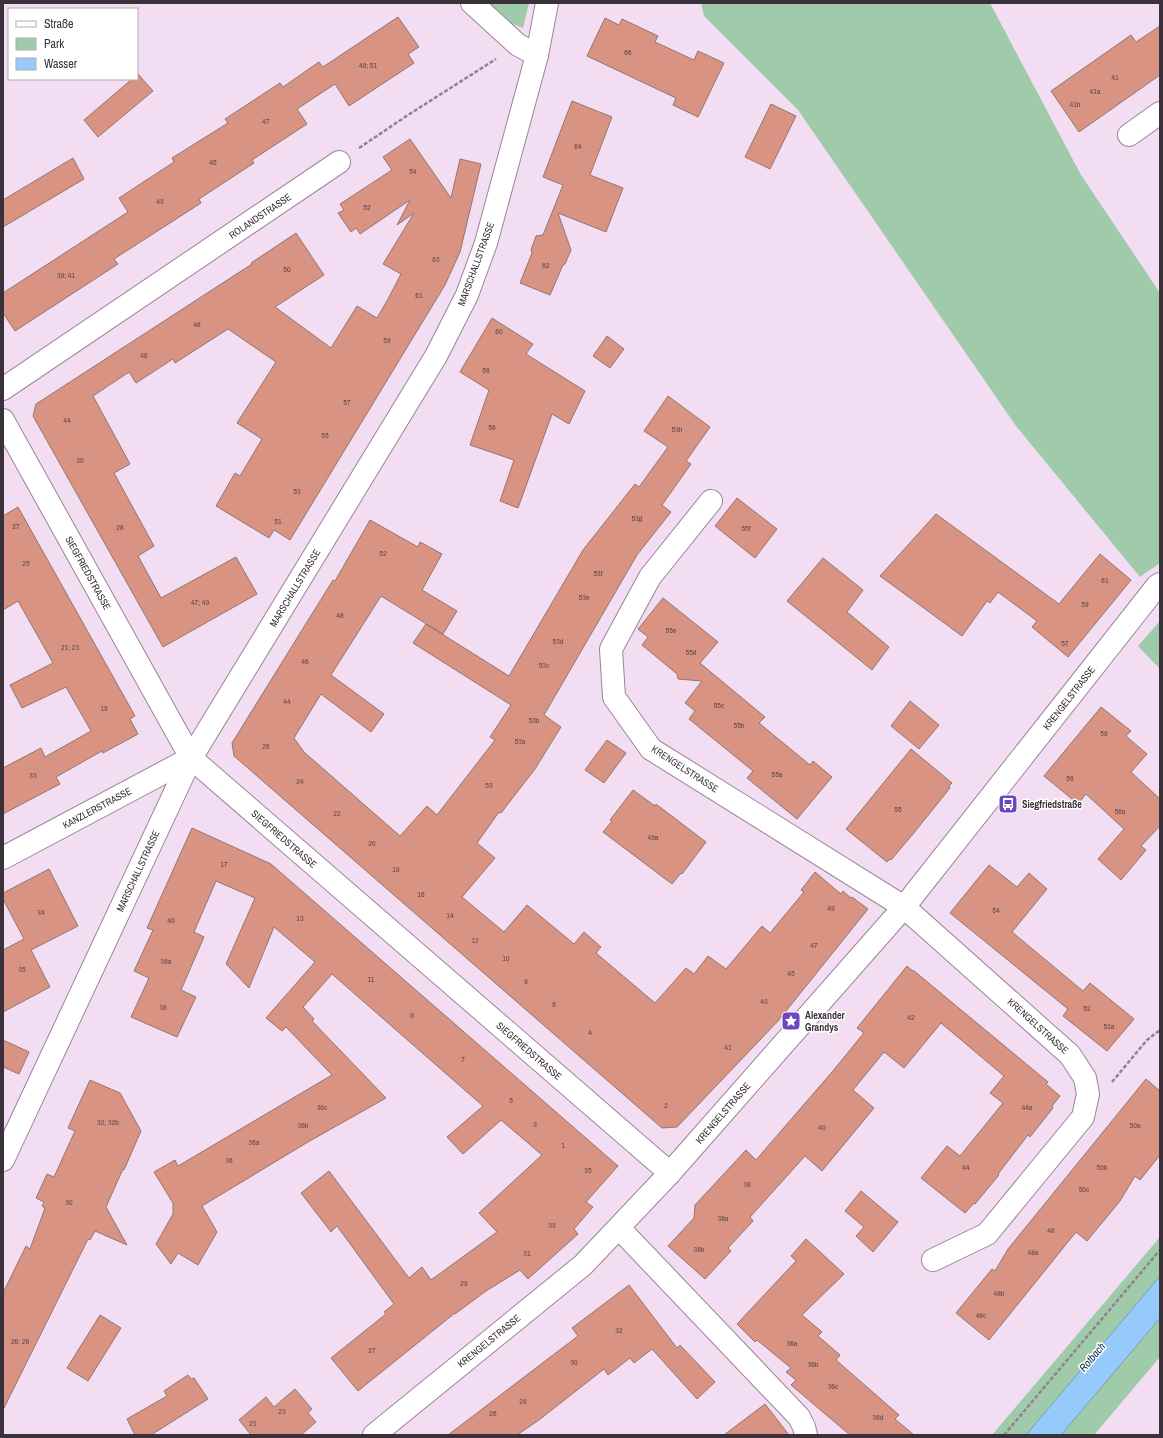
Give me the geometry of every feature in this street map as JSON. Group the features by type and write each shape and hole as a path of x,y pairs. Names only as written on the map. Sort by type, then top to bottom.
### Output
{"street":[{"path":"472,3 528,50"},
{"name":"MARSCHALLSTRASSE","path":"3,1160 191,758 436,356 467,295 486,243 528,50 547,3"},
{"path":"1129,135 1160,113"},
{"name":"ROLANDSTRASSE","path":"3,389 339,162"},
{"name":"SIEGFRIEDSTRASSE","path":"3,420 191,758 670,1173"},
{"name":"KRENGELSTRASSE","path":"711,501 650,577 611,649 614,697 650,749 904,907 1070,1055 1085,1078 1088,1094 1083,1117 987,1234 933,1260"},
{"name":"KRENGELSTRASSE","path":"384,1432 583,1265 670,1173 904,907 1156,586 1160,584"},
{"name":"KANZLERSTRASSE","path":"3,858 191,758"},
{"path":"619,1228 799,1417 806,1435"}],"path":[{"path":"339,162 408,115 528,50"},
{"path":"1108,1087 1147,1040 1160,1030"},
{"path":"1004,1435 1160,1250"}],"green space":[{"path":"484,3 529,3 523,28 503,20"},
{"path":"701,3 990,3 1081,175 1160,293 1160,563 1140,577 1016,426 798,110 704,16"},
{"path":"1160,621 1160,669 1138,646"},
{"path":"1160,1237 1160,1357 1094,1435 992,1435"}],"water":[{"name":"Rotbach","path":"1160,1276 1160,1318 1061,1435 1026,1435"}],"building":[{"path":"398,17 419,47 408,54 414,63 349,106 335,84 297,109 307,124 252,160 254,163 199,199 201,203 114,259 118,264 15,331 3,313 3,293 128,212 119,198 174,162 172,158 228,123 225,119 280,83 283,87 319,62 323,67"},
{"path":"605,18 619,25 622,19 658,36 655,42 694,60 698,51 724,63 698,117 673,105 676,98 587,56"},
{"path":"1160,26 1160,75 1079,132 1051,91 1131,35 1136,42"},
{"path":"138,74 153,91 98,137 84,120 131,80 138,80"},
{"path":"572,101 612,117 590,175 623,188 606,232 558,213 571,250 550,295 520,283 532,253 531,250 536,236 543,235 563,185 543,177"},
{"path":"771,104 796,116 770,169 745,157"},
{"path":"410,139 451,198 460,159 481,164 460,252 445,285 290,540 274,530 269,538 216,506 235,473 240,476 262,439 237,423 276,362 228,329 175,363 173,359 136,383 129,372 93,396 130,464 114,473 154,546 138,556 161,598 236,557 257,594 163,647 33,416 36,404 252,264 251,263 296,233 324,275 275,307 331,348 357,306 377,318 401,274 383,264 414,213 397,225 410,200 360,234 356,228 351,232 338,213 344,210 340,204 392,170 383,157"},
{"path":"73,158 84,179 3,227 3,200"},
{"path":"492,318 533,344 526,354 585,391 569,424 552,414 518,508 500,501 514,460 470,445 489,390 460,372"},
{"path":"607,336 624,349 610,368 593,356"},
{"path":"668,396 710,427 686,461 691,464 662,505 671,512 637,555 544,715 561,727 535,769 501,813 499,812 477,843 495,858 462,897 504,932 527,905 574,944 584,932 601,947 596,953 655,1003 686,968 694,974 708,956 726,969 762,926 770,933 804,892 801,890 815,872 841,894 843,891 868,909 778,1021 677,1127 662,1128 234,756 232,743 333,580 335,581 370,520 418,547 420,542 442,554 422,590 457,611 443,634 381,596 331,675 384,714 371,732 321,694 294,738 304,752 400,836 427,806 437,815 495,740 490,737 511,705 413,643 426,624 509,676 583,550 635,484 639,487 668,447 644,431"},
{"path":"737,498 777,529 755,558 715,526"},
{"path":"18,507 135,716 130,719 138,734 103,753 102,751 56,777 60,784 3,814 3,768 41,748 45,757 91,731 66,687 22,708 10,685 53,663 18,601 3,610 3,516"},
{"path":"936,514 1059,604 1100,554 1131,580 1068,657 1032,627 1037,621 998,592 990,603 987,601 962,636 880,576"},
{"path":"823,558 863,590 847,612 889,647 872,670 787,601"},
{"path":"663,598 718,642 700,663 765,717 759,723 810,765 813,761 832,777 797,819 747,778 753,771 689,719 695,711 685,703 702,681 678,679 677,674 642,645 648,637 638,629"},
{"path":"910,701 939,725 919,749 891,726"},
{"path":"1101,707 1131,731 1126,736 1147,754 1131,772 1160,799 1160,826 1141,846 1146,850 1121,880 1098,859 1124,829 1086,794 1078,804 1044,776"},
{"path":"607,740 626,753 604,783 585,770"},
{"path":"911,749 952,783 949,786 950,788 913,834 891,860 890,859 887,862 846,829"},
{"path":"633,790 655,806 656,804 706,842 682,874 681,873 672,884 603,832 612,821 610,820"},
{"path":"192,828 271,864 618,1166 586,1202 593,1207 574,1229 578,1234 528,1279 520,1270 486,1291 455,1313 358,1391 331,1358 386,1314 384,1312 394,1304 337,1226 331,1232 301,1193 329,1171 409,1278 422,1267 431,1280 497,1232 479,1213 542,1155 501,1120 463,1154 447,1137 483,1106 332,974 303,1007 314,1019 312,1021 386,1098 308,1142 202,1206 217,1232 198,1265 178,1253 171,1264 156,1244 173,1214 173,1203 154,1172 175,1160 178,1166 332,1075 286,1027 282,1031 266,1018 315,962 274,927 249,988 226,964 255,898 216,881 194,932 204,937 181,990 196,997 177,1037 131,1017 149,978 134,971 153,930 147,928"},
{"path":"989,865 1017,887 1029,873 1047,889 1012,932 1083,991 1090,983 1134,1019 1107,1051 1063,1016 1068,1009 950,913"},
{"path":"49,869 78,926 31,950 50,987 3,1012 3,950 24,939 3,899 3,893"},
{"path":"907,966 1048,1082 1046,1084 1060,1096 1052,1106 1053,1108 1030,1137 1028,1135 998,1174 999,1175 975,1204 974,1203 965,1213 921,1178 947,1146 960,1156 1003,1103 990,1093 1004,1076 941,1023 904,1068 884,1052 853,1090 874,1108 822,1171 805,1156 750,1217 753,1221 728,1248 731,1251 705,1279 668,1246 694,1218 695,1205 746,1150 756,1160 832,1072 863,1034 863,1032 857,1028"},
{"path":"3,1040 29,1052 19,1074 3,1067"},
{"path":"1146,1079 1160,1091 1160,1155 1140,1180 1135,1176 1120,1201 1087,1241 1076,1232 989,1340 956,1313 992,1269 995,1271 1008,1249"},
{"path":"90,1080 120,1093 141,1131 106,1207 127,1245 95,1231 90,1240 88,1239 3,1410 3,1293 26,1246 30,1249 45,1208 42,1206 44,1202 36,1198 47,1174 54,1177 75,1131 68,1128"},
{"path":"861,1191 898,1222 873,1252 856,1236 864,1227 845,1211"},
{"path":"806,1239 844,1274 802,1315 822,1332 818,1336 840,1355 836,1360 899,1415 895,1419 914,1435 850,1435 791,1385 796,1380 786,1372 791,1368 757,1340 755,1342 737,1324 796,1261 791,1256"},
{"path":"629,1285 677,1348 680,1345 715,1382 697,1399 652,1349 634,1363 630,1358 608,1375 604,1369 539,1420 517,1435 448,1435 578,1336 572,1328"},
{"path":"100,1315 121,1328 88,1381 67,1368"},
{"path":"188,1375 191,1379 194,1378 208,1399 151,1435 135,1435 127,1419 167,1396 164,1391"},
{"path":"295,1389 312,1409 308,1413 316,1422 301,1435 251,1435 239,1420 266,1397 274,1407"},
{"path":"765,1404 789,1435 724,1435"}],"place":[{"name":"Siegfriedstraße","path":"1008,804"},
{"name":"Alexander Grandys","path":"791,1021"}]}
